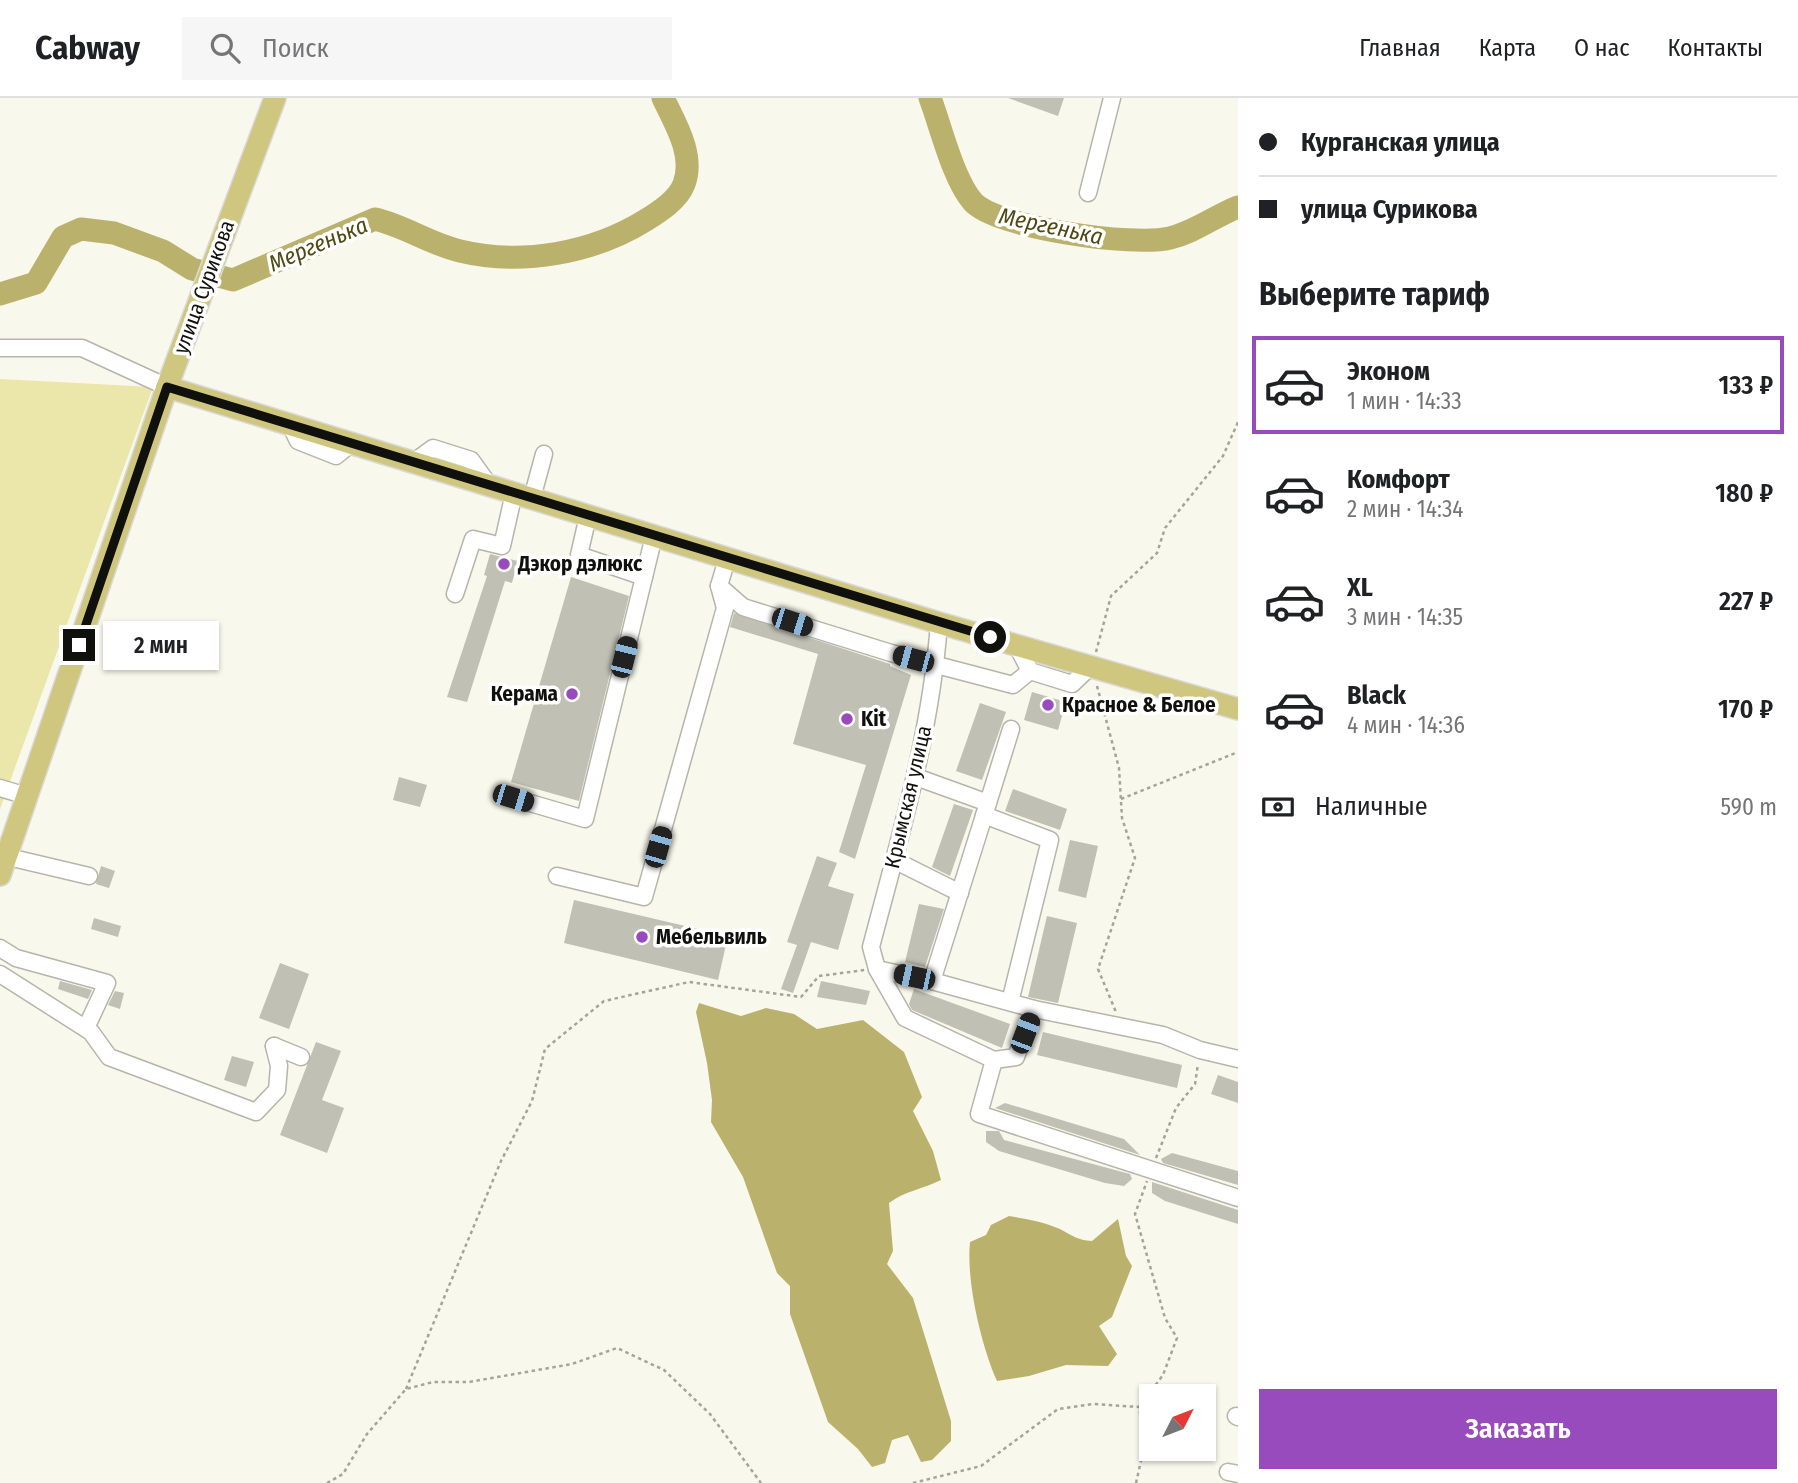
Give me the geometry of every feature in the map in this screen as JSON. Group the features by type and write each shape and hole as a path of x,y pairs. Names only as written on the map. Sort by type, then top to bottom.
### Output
{"main road":[{"name":"улица Сурикова","path":"2,863 167,387 275,98"},
{"path":"167,387 939,623 1093,665 1238,709"}],"street":[{"path":"1088,193 1111,98"},
{"path":"0,348 82,348 167,387"},
{"path":"455,594 474,539 502,546 544,454"},
{"path":"588,516 579,555 644,577"},
{"path":"513,798 585,819 654,536"},
{"path":"557,876 644,897 725,608 719,586 727,559"},
{"path":"719,586 743,607 936,665 1013,685 1030,671"},
{"name":"Крымская улица","path":"877,969 871,947 916,777 936,665 939,623"},
{"path":"1016,644 1030,671 1072,684 1093,665"},
{"path":"932,981 1011,729"},
{"path":"916,777 1050,841 1010,1002"},
{"path":"0,788 27,796"},
{"path":"894,860 960,893"},
{"path":"2,863 89,876"},
{"path":"0,948 16,958 107,983 86,1028"},
{"path":"877,969 905,1018 994,1060 1016,1057 1034,1009"},
{"path":"877,969 1034,1009 1163,1035 1200,1050 1238,1059"},
{"path":"0,974 86,1028 109,1057 256,1112 277,1090 279,1066 275,1046 301,1057"},
{"path":"994,1060 979,1114 1238,1198"}],"path":[{"path":"1122,1027 1098,969 1135,858 1122,818 1119,768 1093,665 1111,596 1157,553 1165,528 1183,510 1223,456 1238,422"},
{"path":"1121,799 1238,752"},
{"path":"327,1483 343,1474 367,1434 406,1389 501,1161 532,1101 545,1049 604,1001 689,982 801,998 819,976 877,969"},
{"path":"1157,1384 1163,1376 1177,1338 1164,1318 1135,1214 1176,1108 1195,1084 1200,1050"},
{"path":"406,1389 433,1382 469,1382 572,1364 617,1348 664,1370 710,1414 761,1483"},
{"path":"913,1483 981,1466 1058,1409 1093,1404 1139,1407"},
{"path":"1136,1483 1141,1461"}],"shaded area":[{"path":"0,379 153,387 0,809"},
{"path":"699,1003 741,1016 766,1008 794,1014 817,1029 863,1020 904,1052 922,1097 913,1111 933,1151 941,1180 889,1203 893,1251 887,1264 913,1298 951,1421 951,1441 932,1460 921,1462 908,1435 892,1440 885,1463 872,1467 858,1449 828,1422 790,1314 790,1286 777,1273 743,1177 711,1122 712,1100 707,1063 696,1012"},
{"path":"1009,1216 1048,1224 1079,1239 1092,1241 1118,1219 1126,1256 1132,1266 1112,1317 1099,1326 1117,1354 1108,1366 1066,1365 1029,1376 997,1381 985,1350 976,1313 970,1275 970,1242 986,1235 991,1225"}],"building":[{"path":"1008,98 1064,98 1058,116"},
{"path":"490,554 518,561 512,583 505,581 467,702 447,697 487,576 484,575"},
{"path":"571,577 629,596 579,801 511,782"},
{"path":"734,613 890,664 911,675 855,859 839,852 866,765 793,744 818,654 730,627"},
{"path":"1032,692 1066,702 1058,730 1024,720"},
{"path":"980,703 1006,712 982,780 956,771"},
{"path":"399,777 427,785 420,807 393,800"},
{"path":"1013,789 1067,809 1060,830 1005,811"},
{"path":"954,804 973,810 950,876 932,867"},
{"path":"1070,840 1098,846 1086,898 1058,891"},
{"path":"817,856 837,863 828,886 854,894 838,950 811,942 793,993 781,989 797,945 787,942"},
{"path":"101,866 115,871 109,888 96,884"},
{"path":"574,900 728,936 718,980 564,943"},
{"path":"919,904 944,909 925,967 905,962"},
{"path":"1047,916 1077,923 1058,1003 1028,997"},
{"path":"94,918 121,926 118,937 91,929"},
{"path":"280,963 309,974 289,1029 259,1018"},
{"path":"60,981 92,990 88,999 58,989"},
{"path":"821,981 870,991 866,1005 817,997"},
{"path":"914,989 1010,1024 1002,1048 912,1010 909,1004"},
{"path":"115,991 124,993 120,1009 108,1005"},
{"path":"1043,1032 1182,1065 1177,1088 1037,1055"},
{"path":"316,1042 341,1051 322,1100 344,1108 327,1153 280,1135"},
{"path":"232,1056 254,1062 246,1087 224,1080"},
{"path":"1218,1075 1238,1082 1238,1103 1211,1094"},
{"path":"1005,1103 1124,1139 1140,1155 995,1108"},
{"path":"986,1131 999,1131 1004,1140 1130,1174 1132,1179 1124,1186 1105,1183 999,1151 986,1142"},
{"path":"1172,1153 1238,1171 1238,1185 1163,1163 1161,1159"},
{"path":"1152,1182 1238,1210 1238,1224 1165,1201 1152,1193"}],"waterway":[{"name":"Мергенька","path":"0,294 36,283 63,237 81,229 114,233 163,251 192,269 233,280 375,219 449,248 484,255 532,256 580,248 603,241 646,220 668,205 681,190 687,173 685,151 663,98"},
{"name":"Мергенька","path":"930,98 954,167 966,192 973,202 1009,220 1067,233 1152,240 1179,235 1238,207"}],"place":[{"name":"Дэкор дэлюкс","path":"504,564"},
{"name":"Керама","path":"572,694"},
{"name":"Красное & Белое","path":"1048,705"},
{"name":"Kit","path":"847,719"},
{"name":"Мебельвиль","path":"642,937"}],"route":[{"path":"79,645 167,387 990,637"}]}
